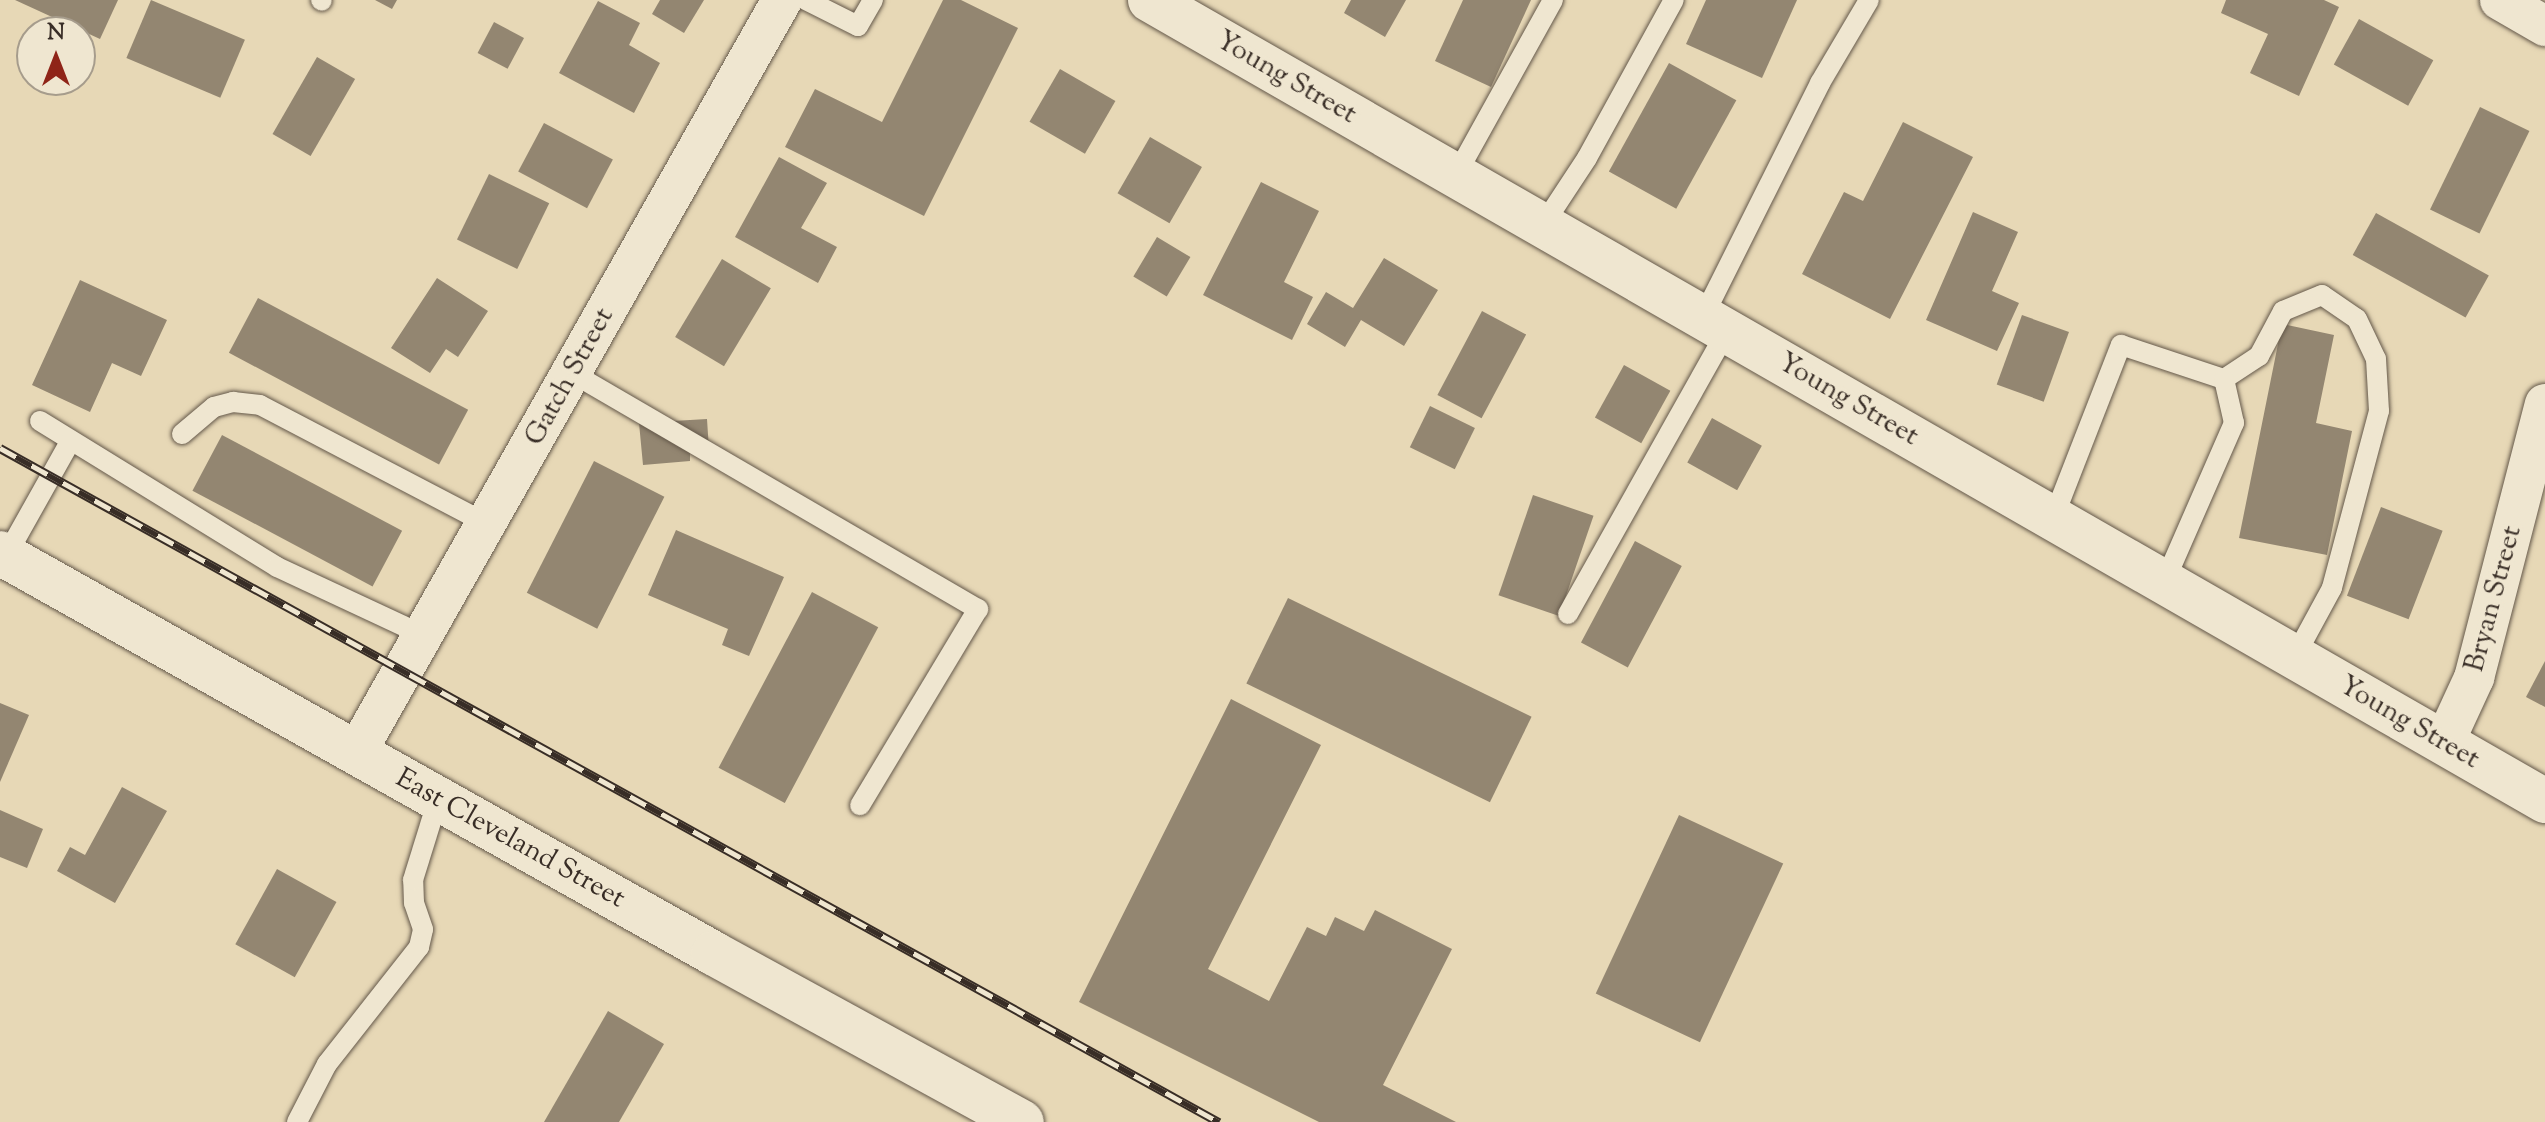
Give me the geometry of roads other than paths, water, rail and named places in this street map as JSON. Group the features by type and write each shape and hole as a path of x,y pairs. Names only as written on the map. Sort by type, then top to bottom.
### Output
{"main road":[{"name":"Young Street","path":"1150,0 2545,801"},
{"name":"East Cleveland Street","path":"3,554 1022,1122"}],"street":[{"name":"Gatch Street","path":"356,753 425,636 782,0"},
{"path":"2500,0 2545,26"},
{"name":"Bryan Street","path":"2444,743 2474,678 2545,404"}],"lane":[{"path":"806,0 858,26 873,0"},
{"path":"1456,175 1553,0"},
{"path":"1543,225 1587,158 1674,0"},
{"path":"1568,614 1715,324 1820,83 1869,0"},
{"path":"2224,379 2259,356 2283,311 2322,295 2357,319 2376,359 2379,411 2332,588 2294,658"},
{"path":"2053,519 2121,345 2224,379"},
{"path":"572,373 978,609 860,805"},
{"path":"2164,583 2234,423 2224,379"},
{"path":"182,434 214,407 233,402 260,405 488,524"},
{"path":"40,421 277,567 425,636"},
{"path":"3,554 70,442"},
{"path":"297,1122 327,1064 419,947 423,929 414,903 413,880 438,799"}],"railway":[{"path":"0,448 1219,1122"}]}
